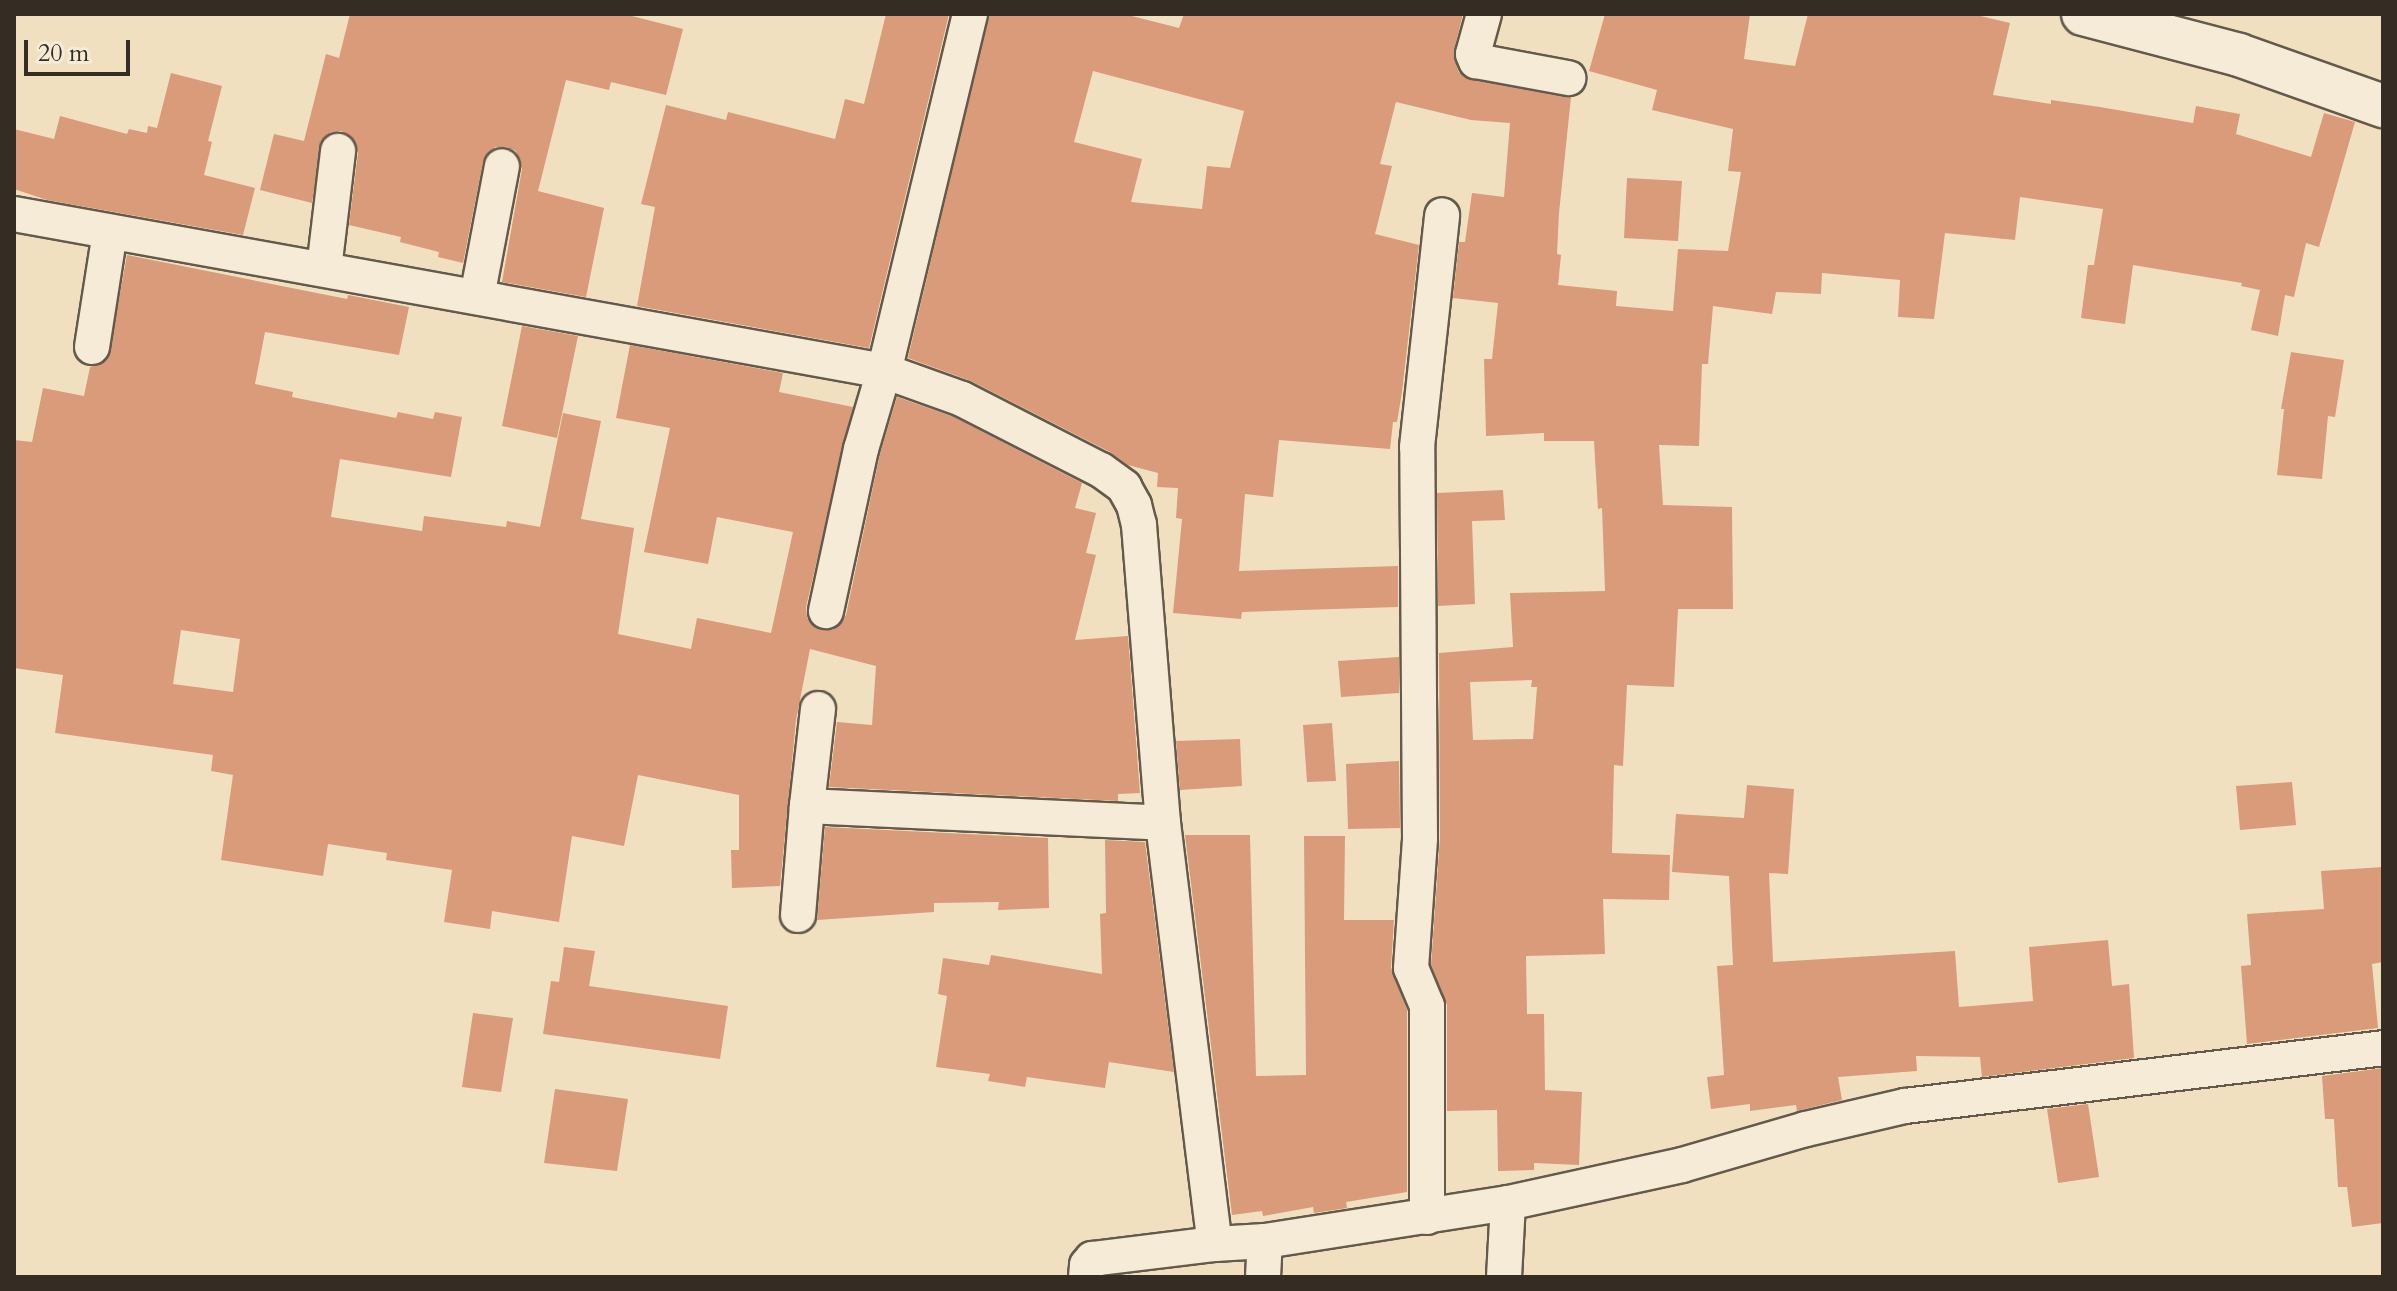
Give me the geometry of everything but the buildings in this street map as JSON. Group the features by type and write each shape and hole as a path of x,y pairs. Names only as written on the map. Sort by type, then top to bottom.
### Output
{"street":[{"path":"826,611 861,449 884,371 970,14"},
{"path":"1484,14 1473,54 1476,61 1568,78"},
{"path":"2083,14 2239,55 2383,106"},
{"path":"324,269 338,151"},
{"path":"477,297 502,166"},
{"path":"14,214 884,371 962,399 1101,470 1129,493 1139,525 1163,823 1215,1244"},
{"path":"1427,1217 1427,1006 1411,968 1421,807 1417,447 1442,215"},
{"path":"92,347 110,232"},
{"path":"798,915 818,709"},
{"path":"807,806 1163,823"},
{"path":"1086,1277 1087,1265 1092,1259 1265,1241 1508,1203 1682,1165 1806,1129 1905,1106 2383,1048"},
{"path":"1504,1277 1508,1203"},
{"path":"1263,1277 1265,1241"}]}
